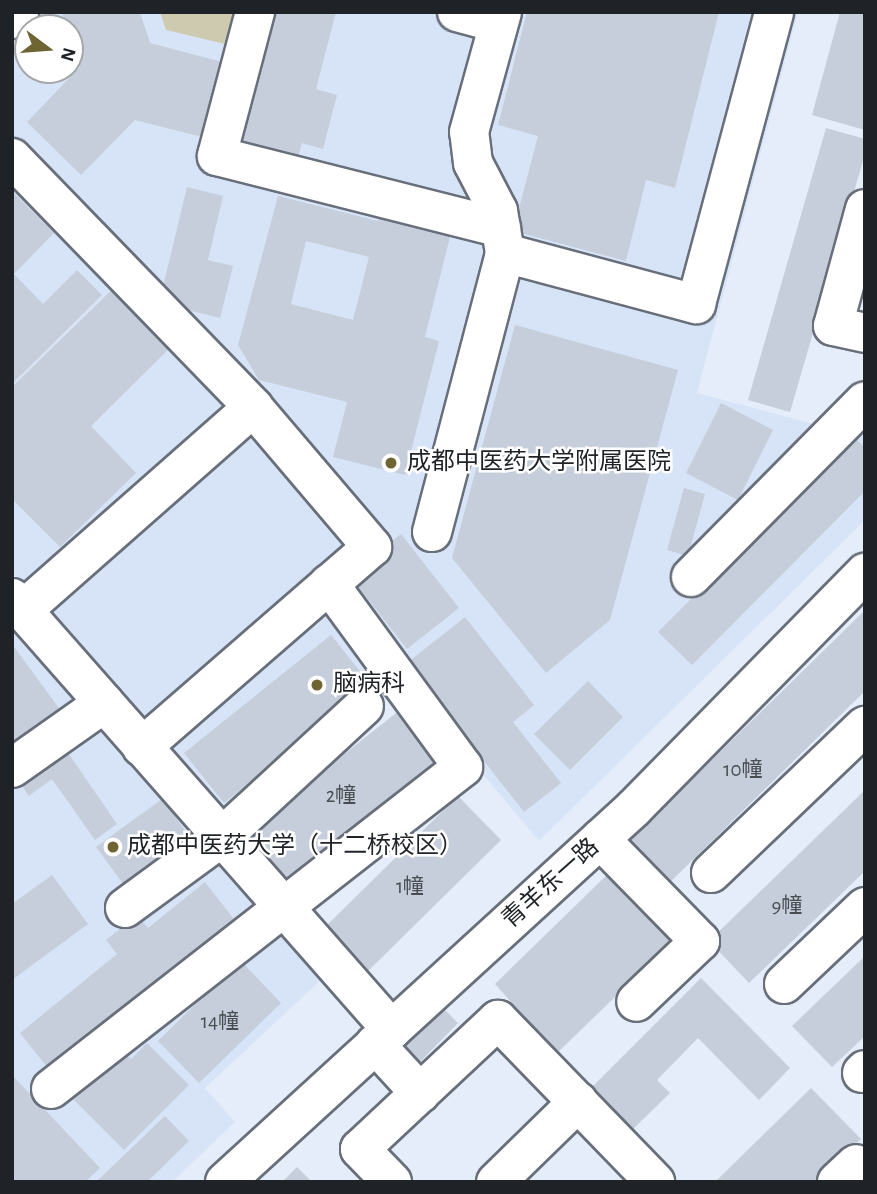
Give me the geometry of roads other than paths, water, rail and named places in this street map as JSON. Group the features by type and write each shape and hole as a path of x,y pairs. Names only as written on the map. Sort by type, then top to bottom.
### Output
{"street":[{"path":"12,19 19,12"},
{"path":"255,12 217,156 503,241 696,303 774,12"},
{"path":"432,532 503,241 473,163 470,132 500,18 457,12"},
{"path":"12,158 253,407 372,547 142,747"},
{"path":"865,209 832,326 865,334"},
{"path":"253,407 18,604 287,910 383,1037 420,1093"},
{"path":"691,577 859,418"},
{"name":"青羊东一路","path":"225,1182 600,839 865,573"},
{"path":"51,1089 287,910 463,768 330,584"},
{"path":"12,768 104,703"},
{"path":"125,908 222,836 364,706"},
{"path":"711,873 865,726"},
{"path":"600,839 700,941 636,1002"},
{"path":"784,984 865,907"},
{"path":"392,1182 360,1149 498,1020 655,1182"},
{"path":"496,1182 578,1102"}],"place":[{"name":"成都中医药大学附属医院","path":"391,463"},
{"name":"脑病科","path":"317,685"},
{"name":"成都中医药大学（十二桥校区）","path":"113,847"}]}
